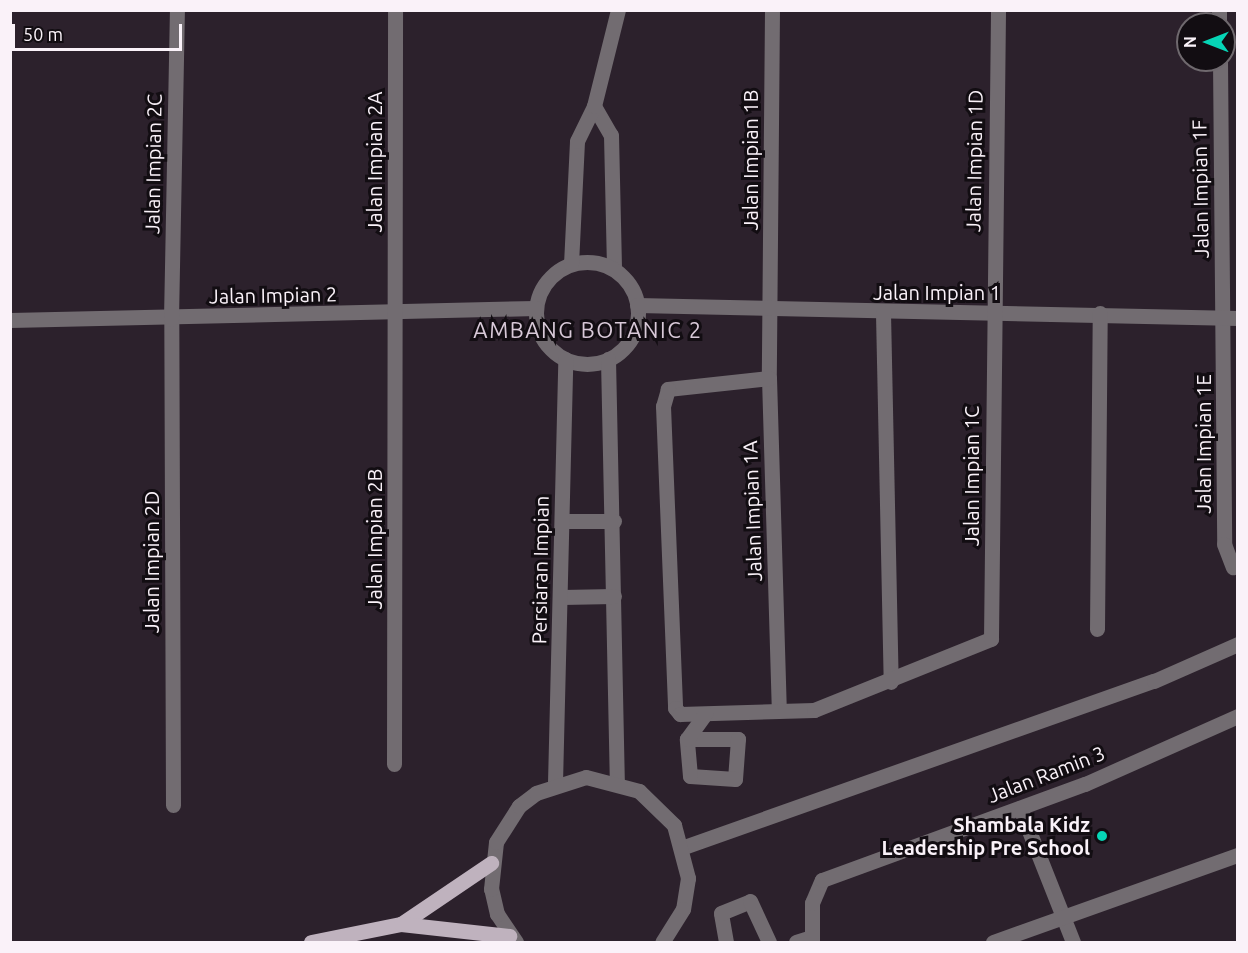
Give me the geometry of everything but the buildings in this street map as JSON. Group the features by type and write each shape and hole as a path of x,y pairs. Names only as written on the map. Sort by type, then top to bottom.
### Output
{"main road":[{"path":"401,924 491,863"},
{"path":"311,942 401,924 512,939"}],"street":[{"name":"Jalan Impian 2C","path":"171,319 177,10"},
{"name":"Jalan Impian 2A","path":"394,10 395,314"},
{"path":"571,264 577,141 594,106 618,10"},
{"name":"Jalan Impian 1B","path":"770,311 772,10"},
{"name":"Jalan Impian 1D","path":"992,313 998,10"},
{"name":"Jalan Impian 1F","path":"1220,72 1230,318"},
{"path":"594,106 611,135 614,269"},
{"path":"585,261 614,269 633,291 637,305 628,343 608,359 586,364 564,359 546,343 536,308 547,281 571,264 585,261"},
{"name":"Jalan Impian 1","path":"637,305 770,311 1100,313 1230,318"},
{"name":"Jalan Impian 2","path":"10,320 395,314 536,308"},
{"name":"Jalan Impian 1A","path":"770,311 779,710"},
{"path":"770,378 668,389 663,406 675,708 680,714 814,710 891,682 883,313"},
{"name":"Jalan Impian 1C","path":"891,682 991,639 992,313"},
{"path":"1097,629 1100,313"},
{"name":"Jalan Impian 2B","path":"394,764 395,314"},
{"name":"Jalan Impian 1E","path":"1230,318 1224,544 1233,567"},
{"name":"Jalan Impian 2D","path":"171,319 173,805"},
{"name":"Persiaran Impian","path":"555,783 563,521 564,359"},
{"path":"608,359 614,521 617,781"},
{"path":"563,521 614,521"},
{"path":"561,597 614,596"},
{"path":"684,847 1154,681 1238,644"},
{"path":"687,740 705,714"},
{"name":"Jalan Ramin 3","path":"812,940 812,903 822,880 1020,808 1238,716"},
{"path":"512,939 495,905 491,863 496,842 519,806 555,783 586,777 617,781 658,806 684,847 688,878 683,909 662,942"},
{"path":"1020,808 1073,942"},
{"path":"993,942 1063,921 1238,855"},
{"path":"726,942 721,913 750,902 769,942"},
{"path":"795,942 812,940"}],"place":[{"name":"Shambala Kidz Leadership Pre School","path":"1102,836"}],"district":[{"name":"AMBANG BOTANIC 2","path":"588,330"}]}
